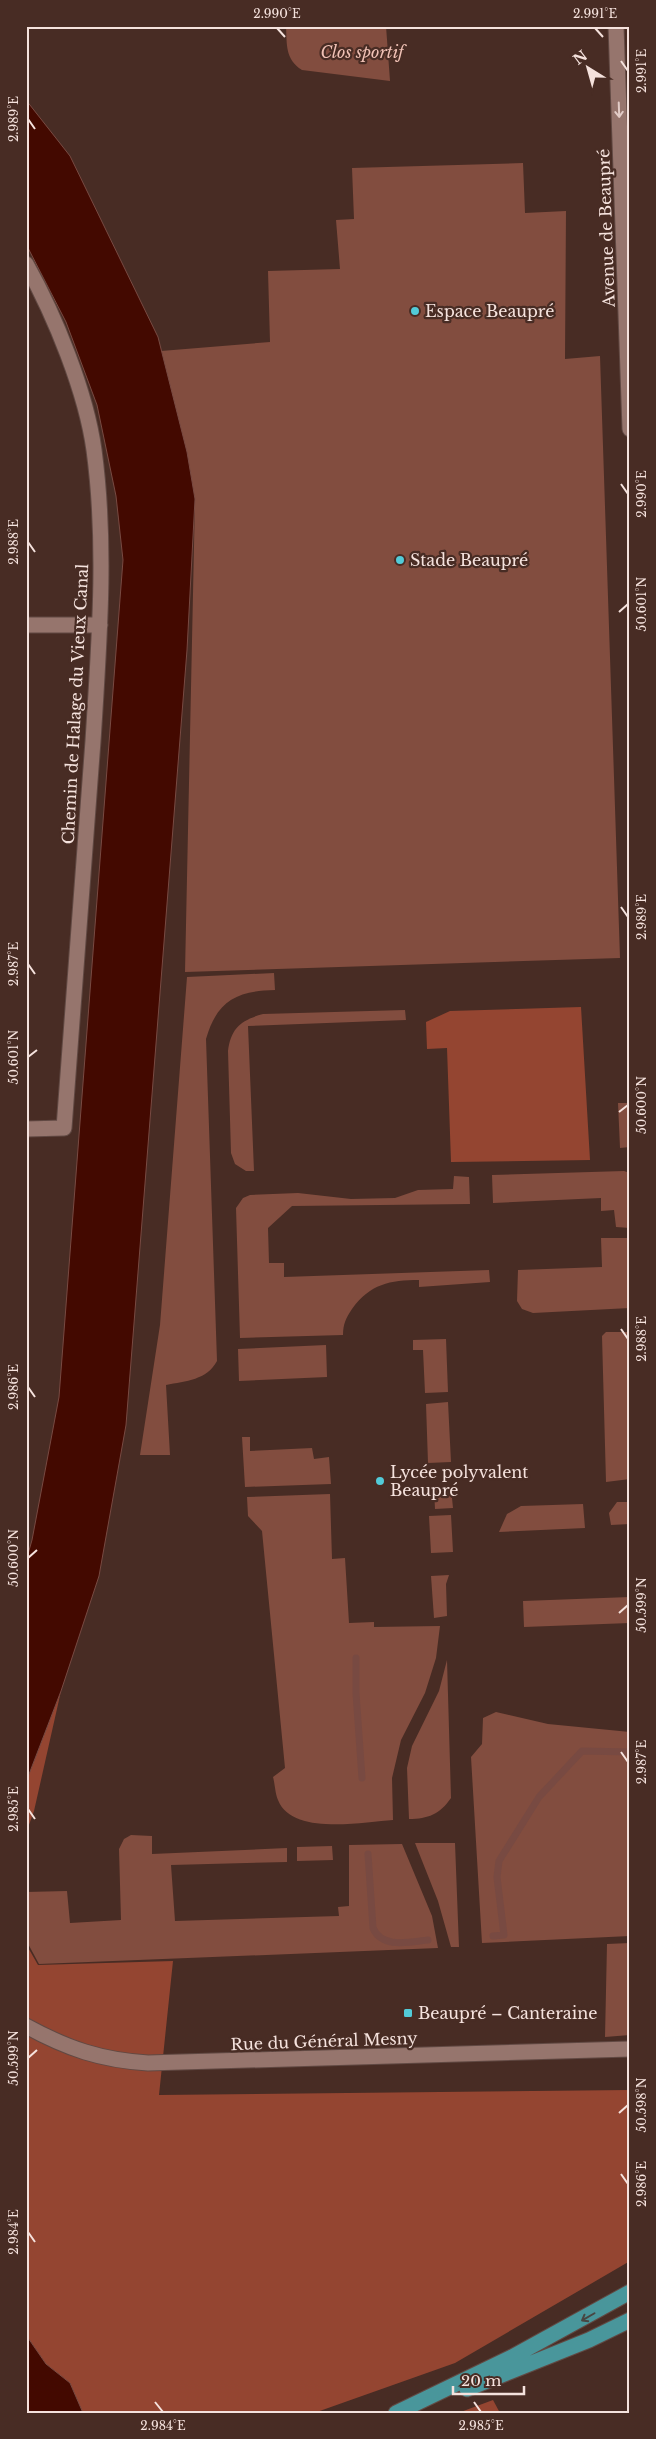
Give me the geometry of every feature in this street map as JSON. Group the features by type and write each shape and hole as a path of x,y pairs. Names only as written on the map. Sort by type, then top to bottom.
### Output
{"main road":[{"path":"396,2413 512,2358 630,2292"},
{"path":"405,2413 539,2362 630,2320"}],"street":[{"name":"Avenue de Beaupré","path":"616,26 630,429"},
{"name":"Chemin de Halage du Vieux Canal","path":"26,264 74,374 90,430 99,504 100,625 84,876 64,1128 26,1129"},
{"path":"26,625 100,625"},
{"name":"Rue du Général Mesny","path":"26,2026 50,2039 89,2055 125,2062 148,2063 630,2049"}],"green space":[{"name":"Clos sportif","path":"286,26 386,26 390,81 302,70 292,61 288,51"},
{"name":"Stade Beaupré","path":"523,163 525,213 566,211 565,359 600,356 620,958 185,972 195,499 161,351 270,342 268,271 340,269 336,220 354,219 352,168"},
{"path":"274,973 275,990 249,993 230,1001 216,1015 206,1039 217,1361 202,1376 166,1385 170,1455 140,1455 160,1325 187,977"},
{"path":"405,1010 406,1020 248,1026 254,1171 246,1171 235,1164 231,1153 228,1051 229,1043 238,1026 249,1019 263,1014"},
{"path":"618,1103 630,1103 630,1147 620,1148"},
{"path":"624,1171 630,1173 630,1228 616,1227 614,1210 601,1211 601,1198 493,1203 492,1175"},
{"path":"454,1176 469,1177 470,1204 292,1206 268,1228 269,1263 284,1263 284,1277 489,1270 490,1282 419,1287 419,1280 399,1281 381,1285 366,1294 352,1309 347,1318 343,1335 240,1338 236,1208 243,1198 250,1195 298,1193 351,1199 395,1198 418,1190 453,1189"},
{"path":"601,1238 630,1238 630,1308 533,1313 522,1309 517,1301 518,1270 602,1267"},
{"path":"606,1332 630,1332 630,1479 606,1482 602,1336"},
{"path":"446,1339 448,1392 425,1393 423,1350 413,1350 413,1340"},
{"path":"326,1345 327,1377 239,1381 238,1349"},
{"path":"448,1402 451,1462 428,1463 426,1404"},
{"path":"242,1437 250,1437 250,1451 312,1448 314,1459 329,1457 331,1484 245,1487"},
{"path":"451,1488 453,1508 435,1509 434,1489"},
{"path":"330,1494 332,1559 345,1558 349,1623 374,1622 374,1627 440,1626 436,1658 425,1693 401,1740 392,1778 393,1820 329,1824 313,1823 298,1819 286,1811 278,1800 273,1777 285,1768 262,1531 248,1516 247,1497"},
{"path":"617,1502 630,1502 630,1524 611,1525 609,1513"},
{"path":"583,1504 585,1528 499,1532 507,1514 521,1506"},
{"path":"451,1515 453,1552 431,1553 429,1516"},
{"path":"449,1575 446,1584 447,1616 434,1618 431,1576"},
{"path":"630,1597 630,1623 524,1627 523,1601"},
{"path":"447,1660 451,1798 433,1815 409,1819 407,1768 412,1746 439,1691"},
{"path":"496,1712 548,1724 630,1732 630,1936 482,1943 471,1757 482,1744 483,1718"},
{"path":"131,1835 152,1836 152,1854 287,1848 287,1862 171,1865 175,1921 339,1916 338,1907 349,1906 349,1845 402,1844 432,1916 438,1948 39,1964 26,1940 26,1892 67,1891 70,1923 121,1920 119,1849 124,1839"},
{"path":"415,1843 455,1843 459,1947 451,1947 438,1901"},
{"path":"332,1846 333,1860 297,1861 297,1847"},
{"path":"630,1943 630,2035 605,2037 607,1944"}],"shaded area":[{"path":"26,100 70,156 158,337 187,452 195,499 187,650 126,1425 99,1576 61,1691 26,1782 26,1561 32,1540 59,1397 123,560 116,496 97,405 66,322 26,244"},
{"path":"581,1007 590,1160 451,1162 447,1048 427,1049 426,1022 450,1011"},
{"path":"61,1691 34,1811 26,1833 26,1782"},
{"path":"26,1944 38,1965 173,1961 159,2095 630,2090 630,2261 455,2363 314,2413 83,2413 70,2383 46,2364 26,2335"},
{"path":"26,2335 46,2364 70,2383 83,2413 26,2413"},
{"path":"493,2400 500,2413 458,2413"}],"waterway":[{"path":"356,1658 356,1693 362,1778"},
{"path":"493,1936 504,1935 497,1877 499,1861 539,1797 582,1751 630,1752"},
{"path":"368,1854 373,1928 377,1935 389,1942 397,1943 428,1940"}],"place":[{"name":"Espace Beaupré","path":"415,311"},
{"name":"Stade Beaupré","path":"400,560"},
{"name":"Lycée polyvalent Beaupré","path":"380,1481"},
{"name":"Beaupré – Canteraine","path":"408,2013"}]}
